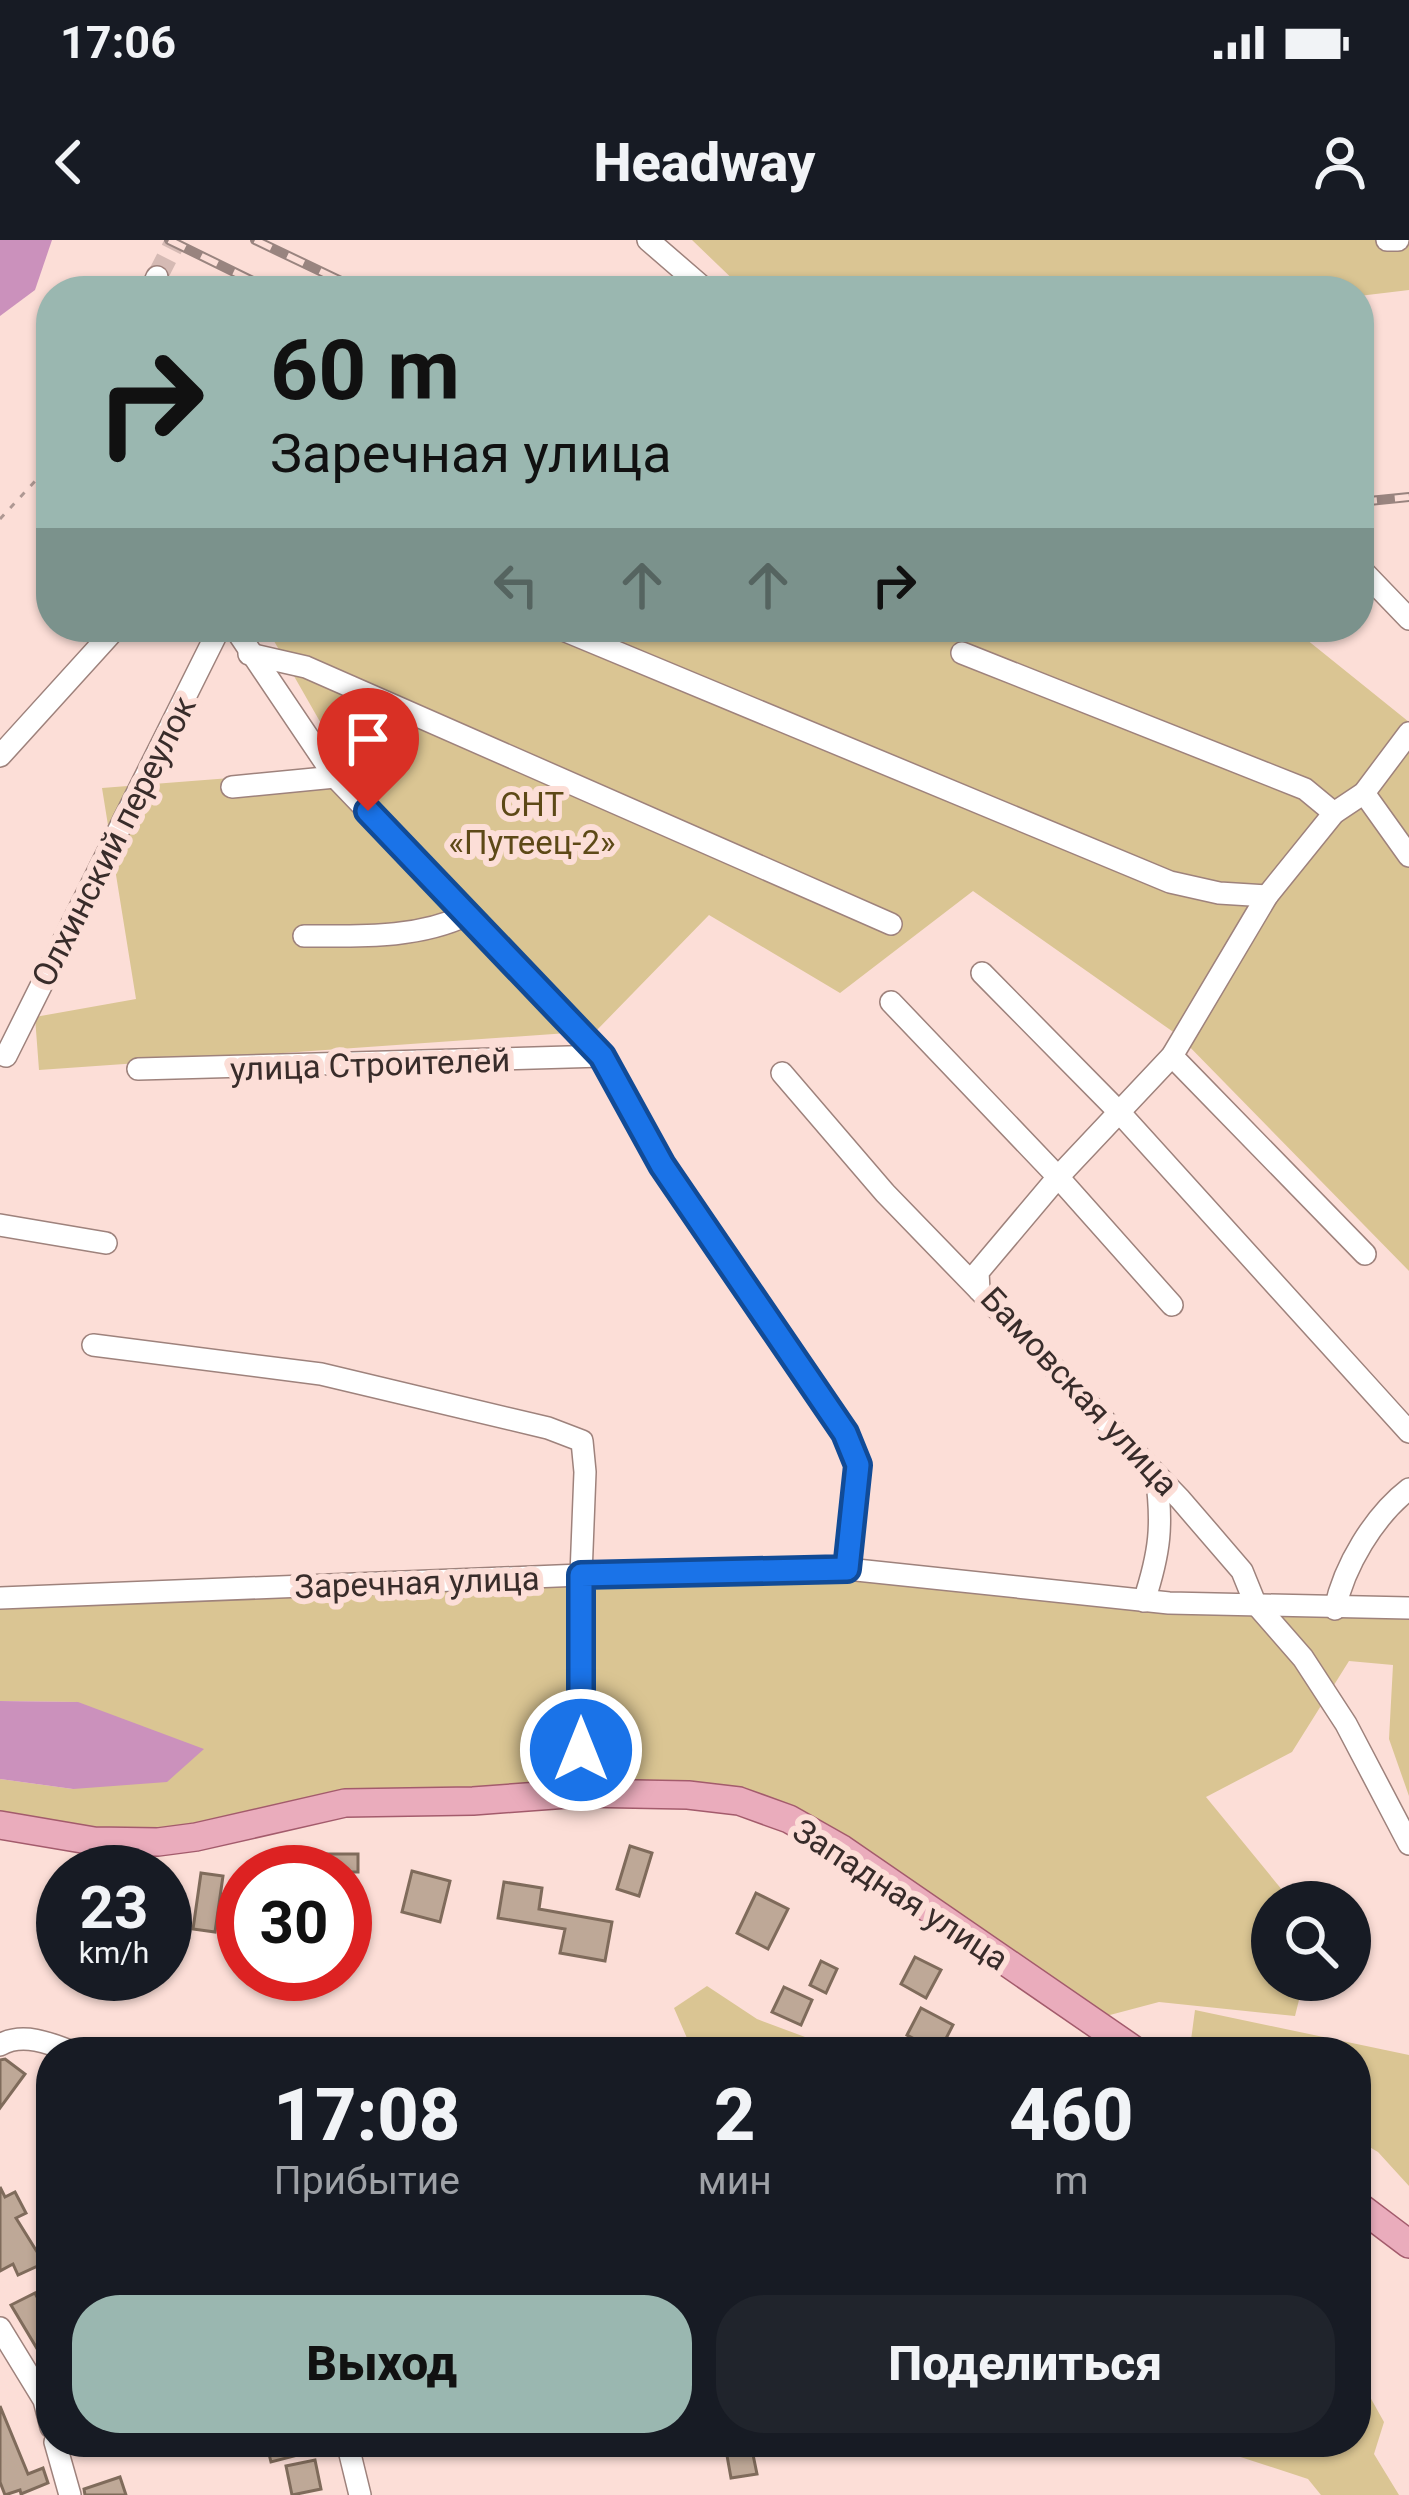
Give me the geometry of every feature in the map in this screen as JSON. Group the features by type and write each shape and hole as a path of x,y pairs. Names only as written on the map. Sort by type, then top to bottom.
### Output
{"main road":[{"name":"Западная улица","path":"0,1825 94,1841 158,1842 344,1804 581,1793 739,1801 789,1820 842,1850 1115,2037"},
{"path":"1371,2215 1409,2244"}],"street":[{"path":"648,240 690,276"},
{"path":"1388,240 1398,240"},
{"path":"1374,583 1409,619"},
{"path":"0,756 103,642"},
{"name":"Олхинский переулок","path":"6,1056 213,642"},
{"path":"242,642 335,777 602,1056 662,1165 845,1433 858,1465 847,1569"},
{"path":"592,642 1170,882 1220,893 1267,896"},
{"path":"962,653 1305,789 1334,813"},
{"path":"249,654 306,668 349,686 891,924"},
{"name":"Бамовская улица","path":"1409,733 1364,793 1334,813 1267,896 1172,1056 1058,1177 978,1272 979,1290 1242,1571 1255,1604 1304,1658 1346,1724 1409,1844"},
{"path":"232,788 335,777"},
{"path":"1364,793 1409,856"},
{"path":"304,936 381,936 442,926 467,914"},
{"path":"982,973 1120,1113 1409,1432"},
{"path":"891,1002 1172,1305"},
{"name":"улица Строителей","path":"138,1070 602,1056"},
{"path":"1172,1056 1365,1254"},
{"path":"782,1073 885,1193 979,1290"},
{"path":"0,1225 106,1243"},
{"path":"93,1345 321,1374 548,1428 582,1441 581,1793"},
{"path":"1144,1601 1159,1554 1162,1520 1156,1474"},
{"path":"1335,1609 1341,1582 1369,1535 1409,1489"},
{"name":"Заречная улица","path":"0,1598 847,1569 1144,1601 1409,1608"},
{"path":"0,2045 8,2039 36,2041"},
{"path":"0,2328 36,2387"},
{"path":"59,2457 70,2495"},
{"path":"351,2457 360,2495"}],"path":[{"path":"0,519 36,480"}],"green space":[{"path":"692,240 1409,240 1409,290 1374,294 1374,276 729,276"},
{"name":"СНТ «Путеец-2»","path":"275,642 1310,642 1409,722 1409,1271 1179,1036 973,891 840,993 709,915 596,1031 39,1070 35,1017 136,999 102,788 347,769"},
{"path":"847,1569 1169,1603 1409,1608 1409,1796 1389,1739 1393,1665 1349,1661 1292,1752 1206,1797 1275,1881 1251,1881 1251,2001 1299,2001 1295,2016 1159,2002 1091,2020 739,1801 386,1804 157,1842 0,1817 0,1779 73,1789 78,1702 0,1701 0,1598"},
{"path":"707,1986 757,2019 805,2037 687,2037 674,2008"},
{"path":"1195,2010 1323,2037 1191,2037"},
{"path":"1371,2047 1409,2055 1409,2186 1371,2148"},
{"path":"1371,2399 1384,2422 1374,2454 1399,2495 1321,2495 1308,2479 1241,2457 1371,2457"}],"shaded area":[{"path":"0,240 52,240 35,290 0,316"},
{"path":"0,1701 78,1702 204,1749 167,1782 73,1789 0,1779"}],"building":[{"path":"630,1846 652,1853 639,1896 617,1889"},
{"path":"412,1871 450,1881 440,1922 402,1912"},
{"path":"201,1873 216,1875 215,1932 193,1929"},
{"path":"504,1882 542,1888 539,1909 612,1922 605,1961 560,1953 565,1929 498,1918"},
{"path":"756,1893 788,1909 768,1949 737,1933"},
{"path":"915,1957 941,1970 926,1998 901,1984"},
{"path":"821,1961 837,1969 826,1993 810,1985"},
{"path":"784,1987 812,2000 801,2025 772,2012"},
{"path":"921,2008 953,2025 947,2037 907,2035"},
{"path":"0,2060 25,2074 0,2108"},
{"path":"0,2187 5,2197 15,2192 26,2213 16,2218 36,2250 36,2267 18,2275 13,2264 0,2271"},
{"path":"35,2293 36,2347 11,2305"},
{"path":"0,2406 28,2474 43,2468 48,2483 5,2495 0,2482"},
{"path":"727,2457 753,2457 757,2474 731,2478"},
{"path":"315,2460 321,2489 292,2495 286,2466"},
{"path":"120,2477 126,2495 85,2495 84,2489"}],"tunnel":[{"path":"158,276 176,240"}],"railway":[{"path":"169,240 242,276"},
{"path":"255,240 331,276"},
{"path":"1374,500 1409,497"}],"route":[{"path":"368,811 602,1056 662,1165 845,1433 858,1465 847,1569 581,1575 581,1750"}]}
